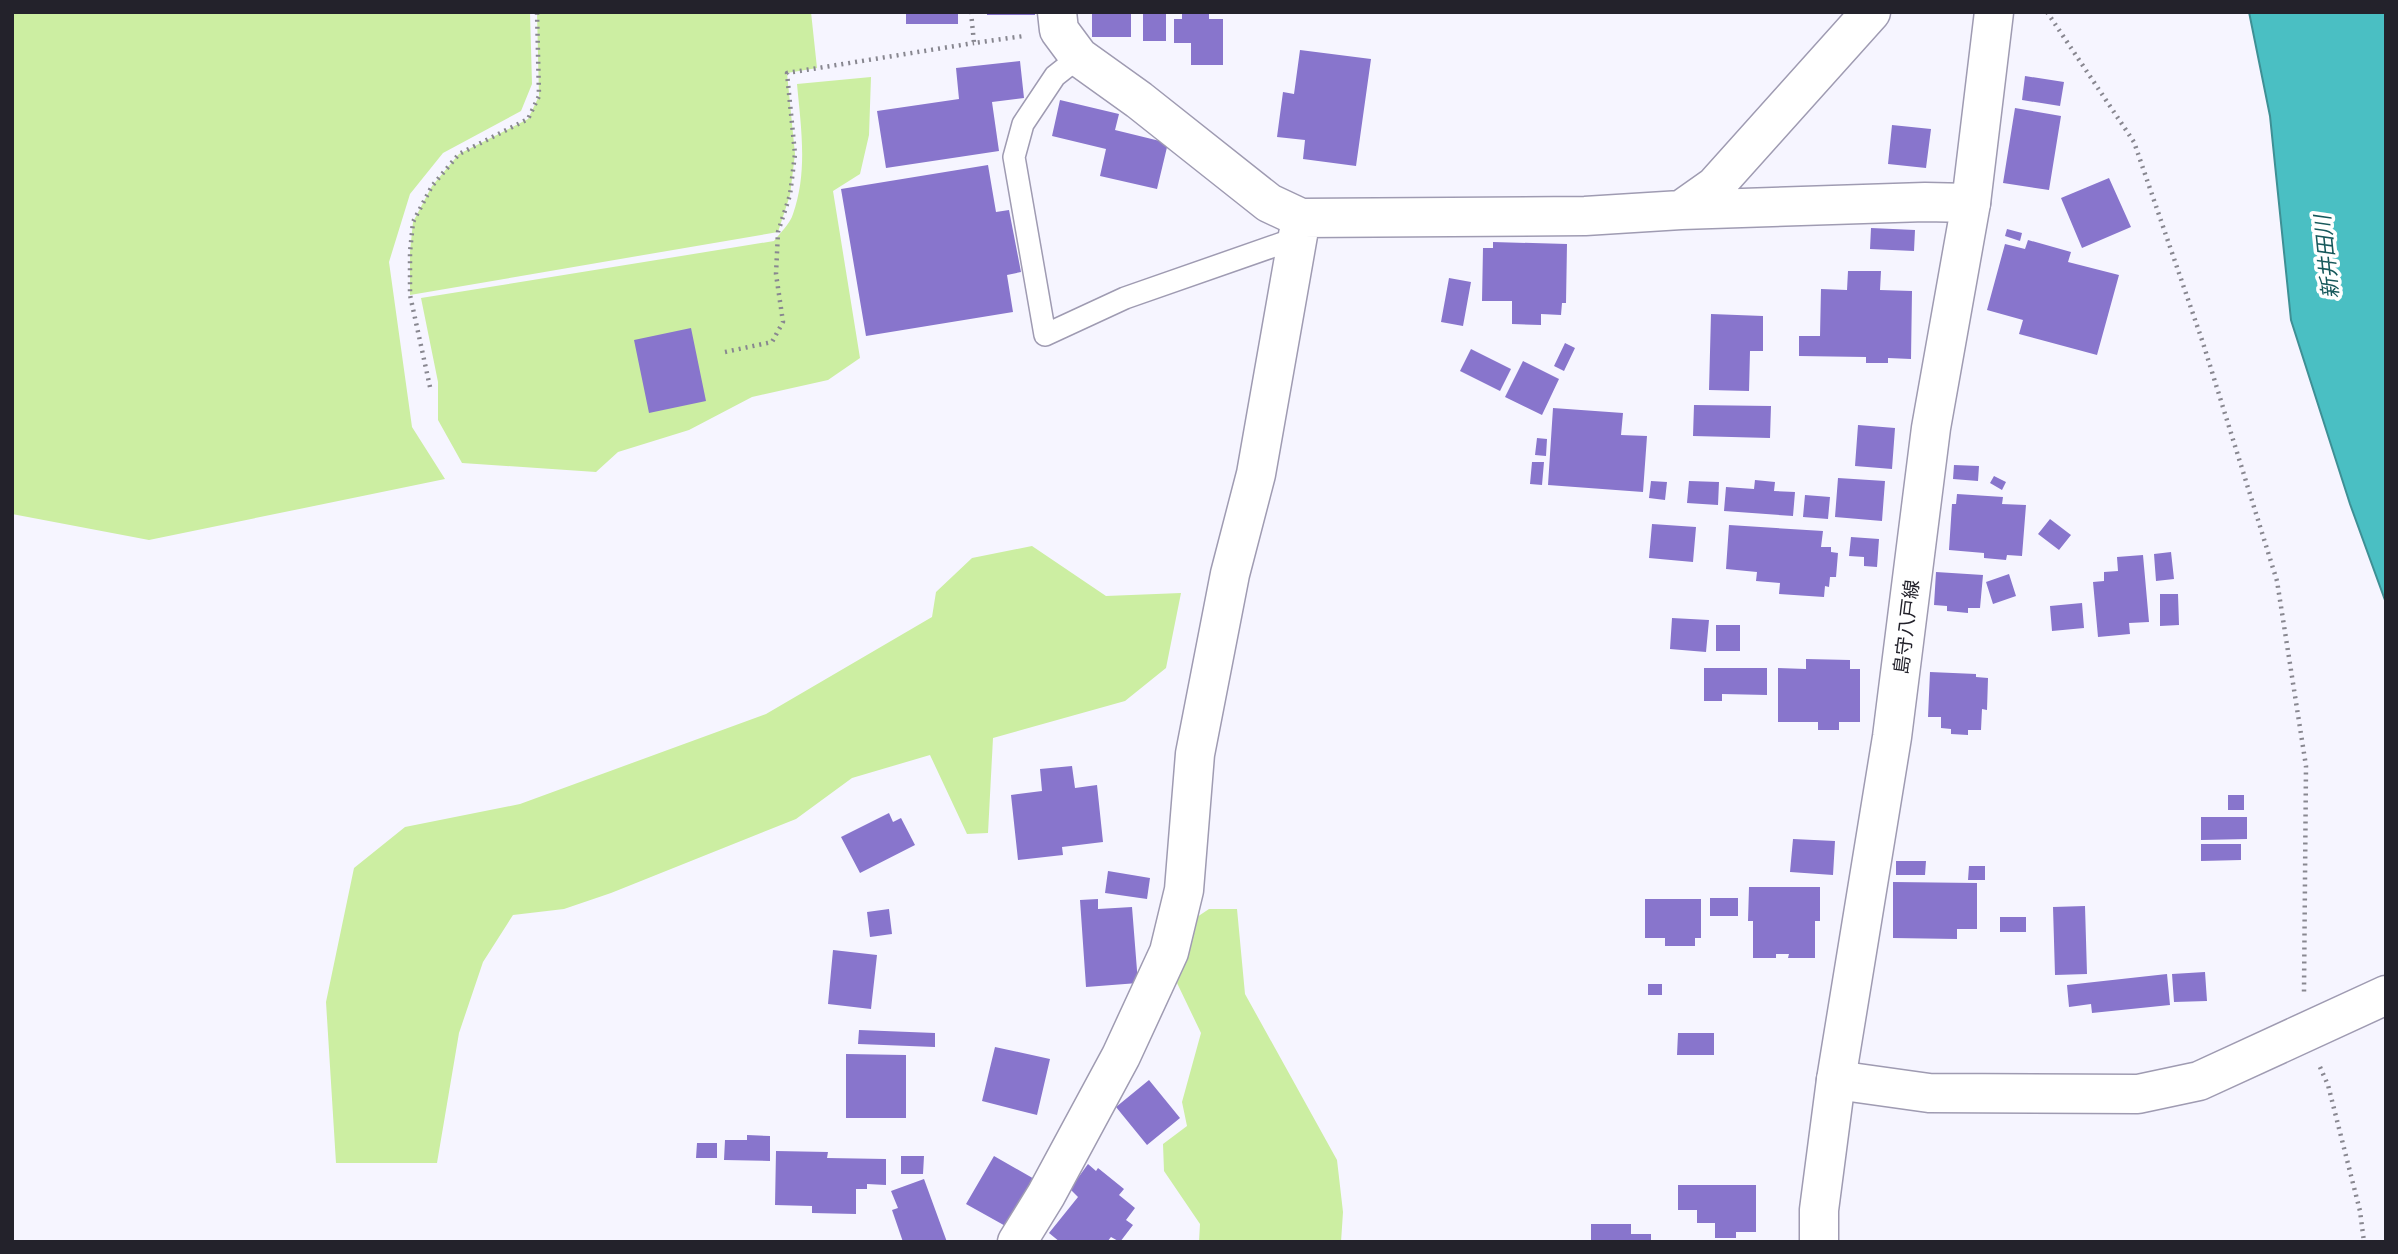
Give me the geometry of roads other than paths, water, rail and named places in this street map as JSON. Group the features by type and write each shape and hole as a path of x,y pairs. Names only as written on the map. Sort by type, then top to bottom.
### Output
{"street":[{"path":"1681,210 1715,186 1871,12"},
{"name":"島守八戸線","path":"1819,1242 1819,1210 1836,1080 1892,737 1931,428 1971,203 1994,12"},
{"path":"1065,33 1139,100 1299,228 1681,210 1925,202 1971,203"},
{"path":"1017,1242 1046,1195 1121,1056 1169,952 1184,890 1195,754 1230,574 1256,474 1299,228"},
{"path":"1836,1080 1929,1093 2138,1094 2199,1081 2386,995"}],"lane":[{"path":"1065,33 1055,76 1023,124 1014,157 1045,335 1125,298 1299,228"}],"water":[{"name":"新井田川","path":"2249,12 2386,12 2386,603 2350,504 2291,320 2270,116"}]}
